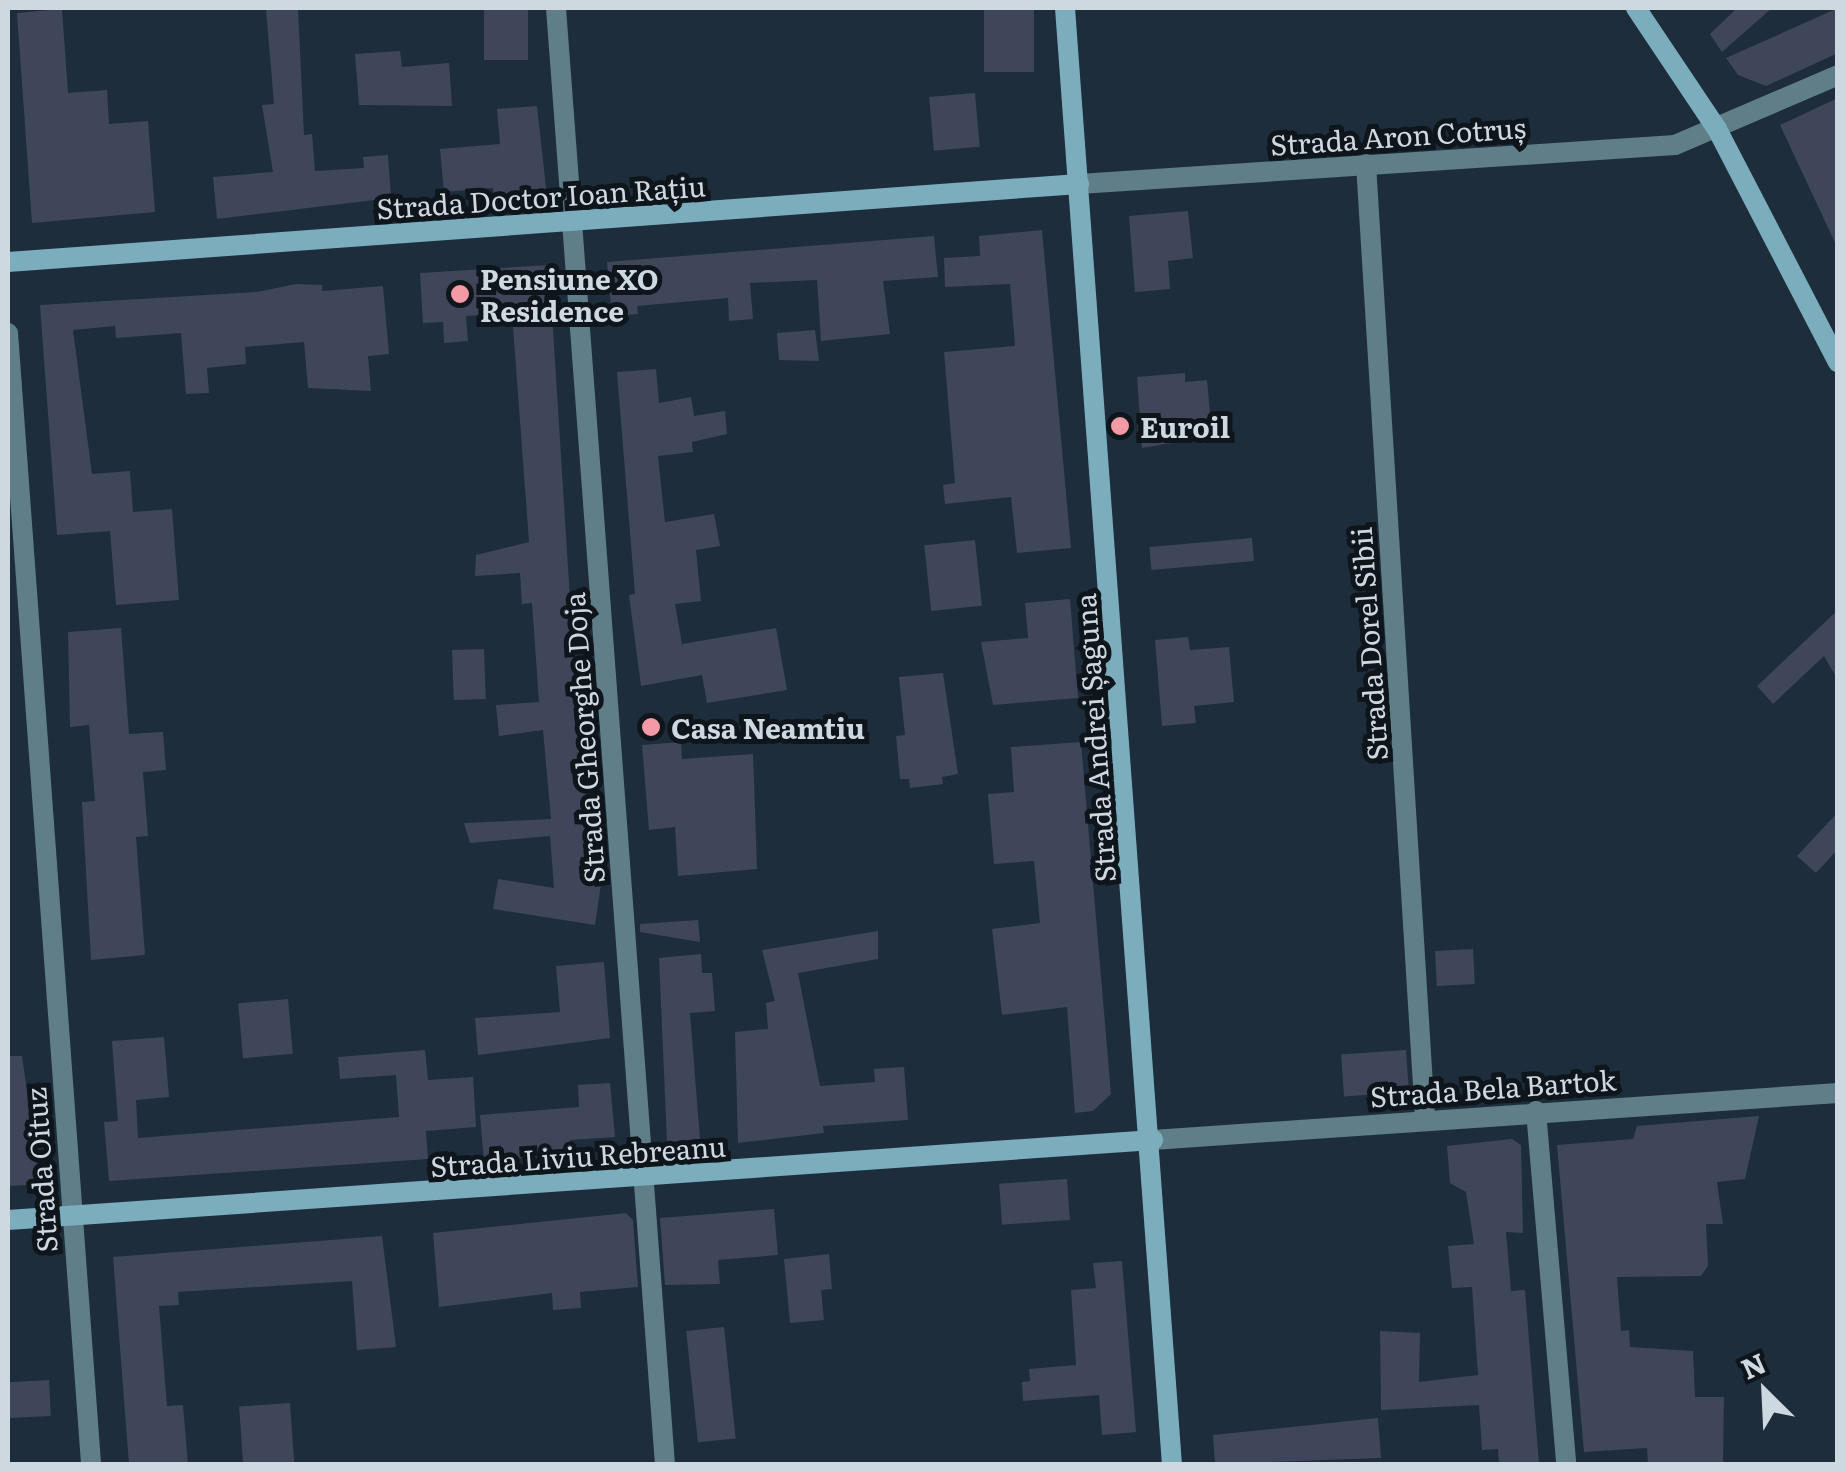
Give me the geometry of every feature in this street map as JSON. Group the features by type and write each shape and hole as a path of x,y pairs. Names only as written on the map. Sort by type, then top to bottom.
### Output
{"street":[{"name":"Strada Gheorghe Doja","path":"556,8 666,1464"},
{"name":"Strada Andrei Șaguna","path":"1066,8 1152,1140 1172,1464"},
{"path":"1636,8 1717,129 1838,362"},
{"name":"Strada Aron Cotruș","path":"1079,184 1660,146 1717,129 1838,75"},
{"name":"Strada Dorel Sibii","path":"1366,164 1425,1120"},
{"name":"Strada Doctor Ioan Rațiu","path":"8,262 1079,184"},
{"name":"Strada Oituz","path":"8,333 90,1464"},
{"name":"Strada Bela Bartok","path":"1152,1140 1838,1093"},
{"path":"1536,1111 1566,1464"},
{"name":"Strada Liviu Rebreanu","path":"8,1220 1152,1140"}],"building":[{"path":"298,8 304,135 312,134 315,171 364,168 363,157 388,155 391,198 217,219 213,177 273,172 262,105 274,104 266,9"},
{"path":"484,8 528,8 528,60 484,60"},
{"path":"984,8 1034,8 1034,72 984,72"},
{"path":"1737,8 1772,8 1722,52 1710,34"},
{"path":"1838,8 1838,53 1766,86 1738,75 1726,58"},
{"path":"62,9 68,93 107,90 109,124 148,121 155,212 32,223 17,13"},
{"path":"400,51 402,67 449,63 452,106 359,105 355,54"},
{"path":"975,93 980,147 934,151 929,97"},
{"path":"1838,98 1838,249 1780,125"},
{"path":"537,106 547,196 494,200 493,188 444,192 440,149 500,144 497,109"},
{"path":"1188,211 1193,258 1168,261 1170,289 1135,292 1129,216"},
{"path":"1042,230 1071,548 1017,553 1011,497 945,504 943,485 955,483 944,352 1015,346 1010,284 945,287 944,258 980,256 979,236"},
{"path":"934,236 938,277 883,281 890,334 821,341 817,280 750,283 753,319 729,321 728,298 637,306 638,314 612,316 607,262"},
{"path":"549,265 571,615 601,884 595,925 493,909 498,879 554,888 550,836 470,843 464,823 551,819 543,730 499,736 496,705 539,702 532,603 522,604 520,573 475,576 476,555 529,542 512,313 466,316 468,341 444,343 443,322 423,323 420,273"},
{"path":"296,284 322,285 322,291 383,286 389,354 368,356 371,391 308,388 304,342 245,347 246,364 207,368 209,393 186,394 181,333 116,338 115,326 73,330 92,474 130,471 133,512 172,509 179,600 116,605 110,531 57,535 40,305 257,292"},
{"path":"815,330 819,361 779,360 777,333"},
{"path":"656,369 659,403 691,397 694,416 725,411 727,434 692,442 693,452 658,456 665,522 714,514 720,546 696,550 701,601 675,604 682,644 776,628 787,690 707,703 702,675 641,686 629,595 635,594 617,372"},
{"path":"1185,373 1185,382 1207,380 1212,436 1142,448 1137,377"},
{"path":"1252,538 1254,561 1151,570 1149,547"},
{"path":"975,540 982,606 931,611 924,545"},
{"path":"1070,599 1078,698 993,705 981,642 1028,638 1025,603"},
{"path":"1838,610 1838,680 1824,656 1773,704 1757,686"},
{"path":"121,628 129,734 163,732 166,770 143,772 148,836 136,837 145,955 91,960 82,802 95,801 89,725 70,727 68,632"},
{"path":"1188,637 1190,650 1229,647 1234,702 1194,706 1196,723 1162,726 1155,640"},
{"path":"484,649 486,699 454,700 452,650"},
{"path":"943,673 958,774 942,777 943,784 910,788 909,779 900,779 896,736 905,735 899,677"},
{"path":"681,742 682,759 753,754 757,869 678,876 675,827 649,830 642,745"},
{"path":"1081,742 1111,1094 1093,1111 1075,1113 1067,1007 1002,1015 992,929 1040,923 1034,861 994,864 988,794 1014,792 1011,747"},
{"path":"1838,812 1838,849 1816,873 1797,856"},
{"path":"698,920 700,942 640,932 640,924"},
{"path":"878,931 878,959 798,973 820,1086 875,1082 874,1069 904,1067 908,1120 823,1126 824,1133 738,1143 735,1032 768,1029 766,1003 775,1001 762,950"},
{"path":"1473,949 1475,984 1437,986 1435,951"},
{"path":"701,954 702,973 712,973 715,1011 690,1013 700,1139 667,1142 659,958"},
{"path":"604,962 610,1038 478,1055 475,1018 560,1012 556,966"},
{"path":"288,999 293,1054 243,1058 238,1003"},
{"path":"164,1037 169,1097 136,1100 138,1138 399,1117 396,1075 340,1079 338,1057 425,1050 428,1080 473,1077 476,1127 426,1131 428,1159 109,1181 104,1122 118,1121 112,1041"},
{"path":"1406,1050 1409,1092 1344,1096 1341,1055"},
{"path":"8,1056 22,1056 40,1184 8,1186"},
{"path":"610,1083 615,1137 570,1140 571,1154 484,1161 480,1115 579,1107 578,1085"},
{"path":"1759,1116 1745,1179 1717,1182 1723,1224 1706,1224 1708,1266 1701,1276 1617,1277 1621,1331 1629,1330 1630,1347 1693,1351 1695,1397 1724,1397 1723,1464 1648,1464 1647,1448 1584,1452 1557,1145 1633,1139 1637,1126"},
{"path":"1512,1139 1521,1145 1523,1233 1506,1232 1511,1291 1525,1290 1539,1464 1499,1464 1498,1449 1482,1450 1479,1405 1381,1410 1380,1331 1420,1333 1419,1382 1478,1375 1472,1287 1452,1288 1448,1246 1474,1244 1466,1192 1450,1183 1447,1146"},
{"path":"1067,1179 1070,1220 1002,1225 999,1184"},
{"path":"774,1209 778,1255 718,1260 720,1284 665,1285 660,1218"},
{"path":"626,1213 633,1220 638,1287 580,1292 581,1308 553,1310 552,1293 439,1307 433,1233"},
{"path":"382,1236 396,1347 357,1350 352,1281 178,1292 179,1305 159,1306 167,1406 183,1405 188,1464 129,1464 113,1257"},
{"path":"829,1254 832,1289 821,1290 824,1320 790,1323 784,1259"},
{"path":"1122,1261 1136,1432 1102,1435 1099,1395 1023,1401 1022,1382 1030,1381 1029,1369 1076,1365 1071,1290 1096,1288 1093,1263"},
{"path":"724,1327 736,1438 698,1442 686,1331"},
{"path":"49,1380 51,1416 10,1418 8,1382"},
{"path":"290,1403 294,1464 243,1464 239,1407"},
{"path":"1378,1418 1381,1458 1215,1464 1213,1435"}],"place":[{"name":"Pensiune XO Residence","path":"460,294"},
{"name":"Euroil","path":"1120,426"},
{"name":"Casa Neamtiu","path":"651,727"}]}
